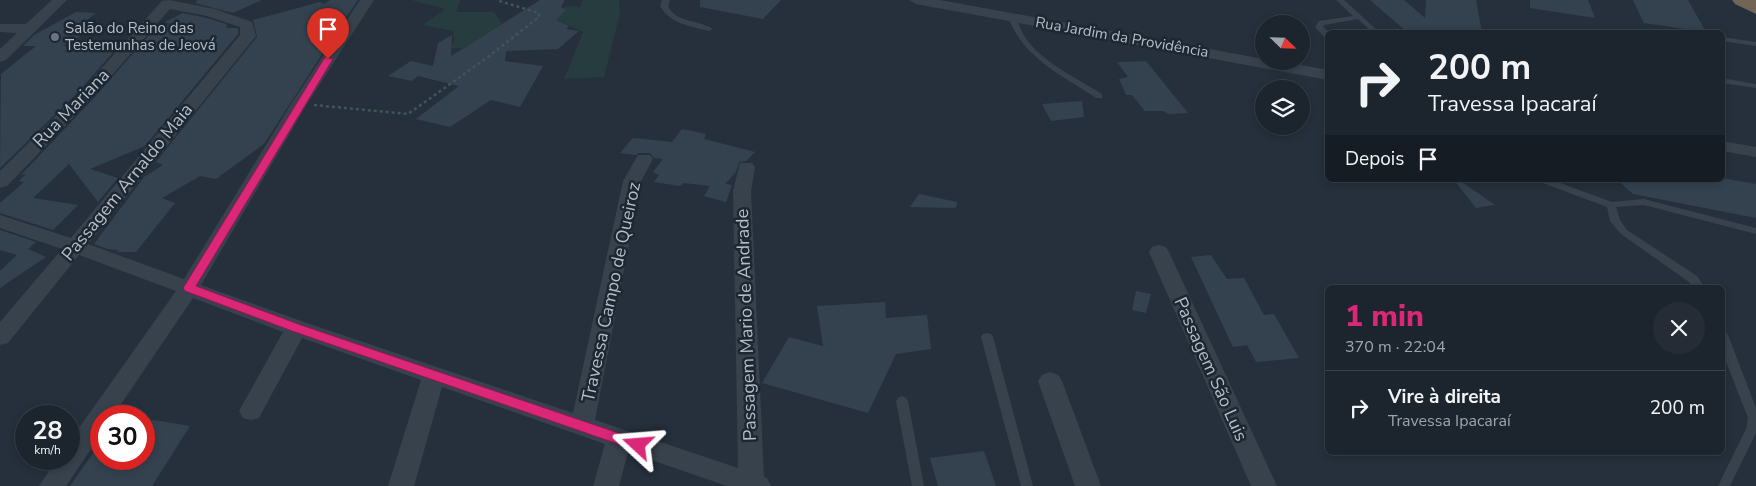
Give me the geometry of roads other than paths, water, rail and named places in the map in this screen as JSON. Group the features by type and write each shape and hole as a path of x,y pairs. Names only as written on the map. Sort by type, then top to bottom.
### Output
{"highway":[{"path":"1742,0 1756,8"}],"street":[{"path":"0,57 60,0"},
{"path":"210,12 220,0"},
{"path":"52,486 189,288 299,104 367,0"},
{"name":"Rua Jardim da Providência","path":"916,0 1325,74"},
{"name":"Rua Mariana","path":"0,182 86,95 161,10 171,3 210,12"},
{"name":"Passagem Arnaldo Maia","path":"0,337 248,36 247,25 210,12"},
{"path":"0,28 30,29"},
{"path":"1725,147 1756,152"},
{"name":"Travessa Campo de Queiroz","path":"582,426 632,181 644,159"},
{"name":"Passagem Mario de Andrade","path":"746,167 742,191 755,485"},
{"path":"0,221 75,246 296,328 755,485"},
{"name":"Passagem São Luis","path":"1159,252 1264,486"},
{"path":"251,411 296,328"},
{"path":"401,486 434,376"},
{"path":"1050,381 1088,486"},
{"path":"606,486 619,439"}],"lane":[{"path":"666,0 664,6 666,13 674,19 709,29"},
{"path":"1340,0 1374,30"},
{"path":"1325,33 1320,27 1322,23 1358,17"},
{"path":"1012,18 1019,37 1041,57 1099,96"},
{"path":"1725,39 1756,44"},
{"path":"1725,81 1756,86"},
{"path":"1549,182 1611,204 1644,202 1756,231"},
{"path":"1611,204 1615,221 1624,232 1693,279 1698,285"},
{"path":"987,337 1027,486"},
{"path":"1724,486 1752,429 1754,418 1725,343"},
{"path":"902,401 918,486"}],"place":[{"name":"Salão do Reino das Testemunhas de Jeová","path":"55,37"}]}
